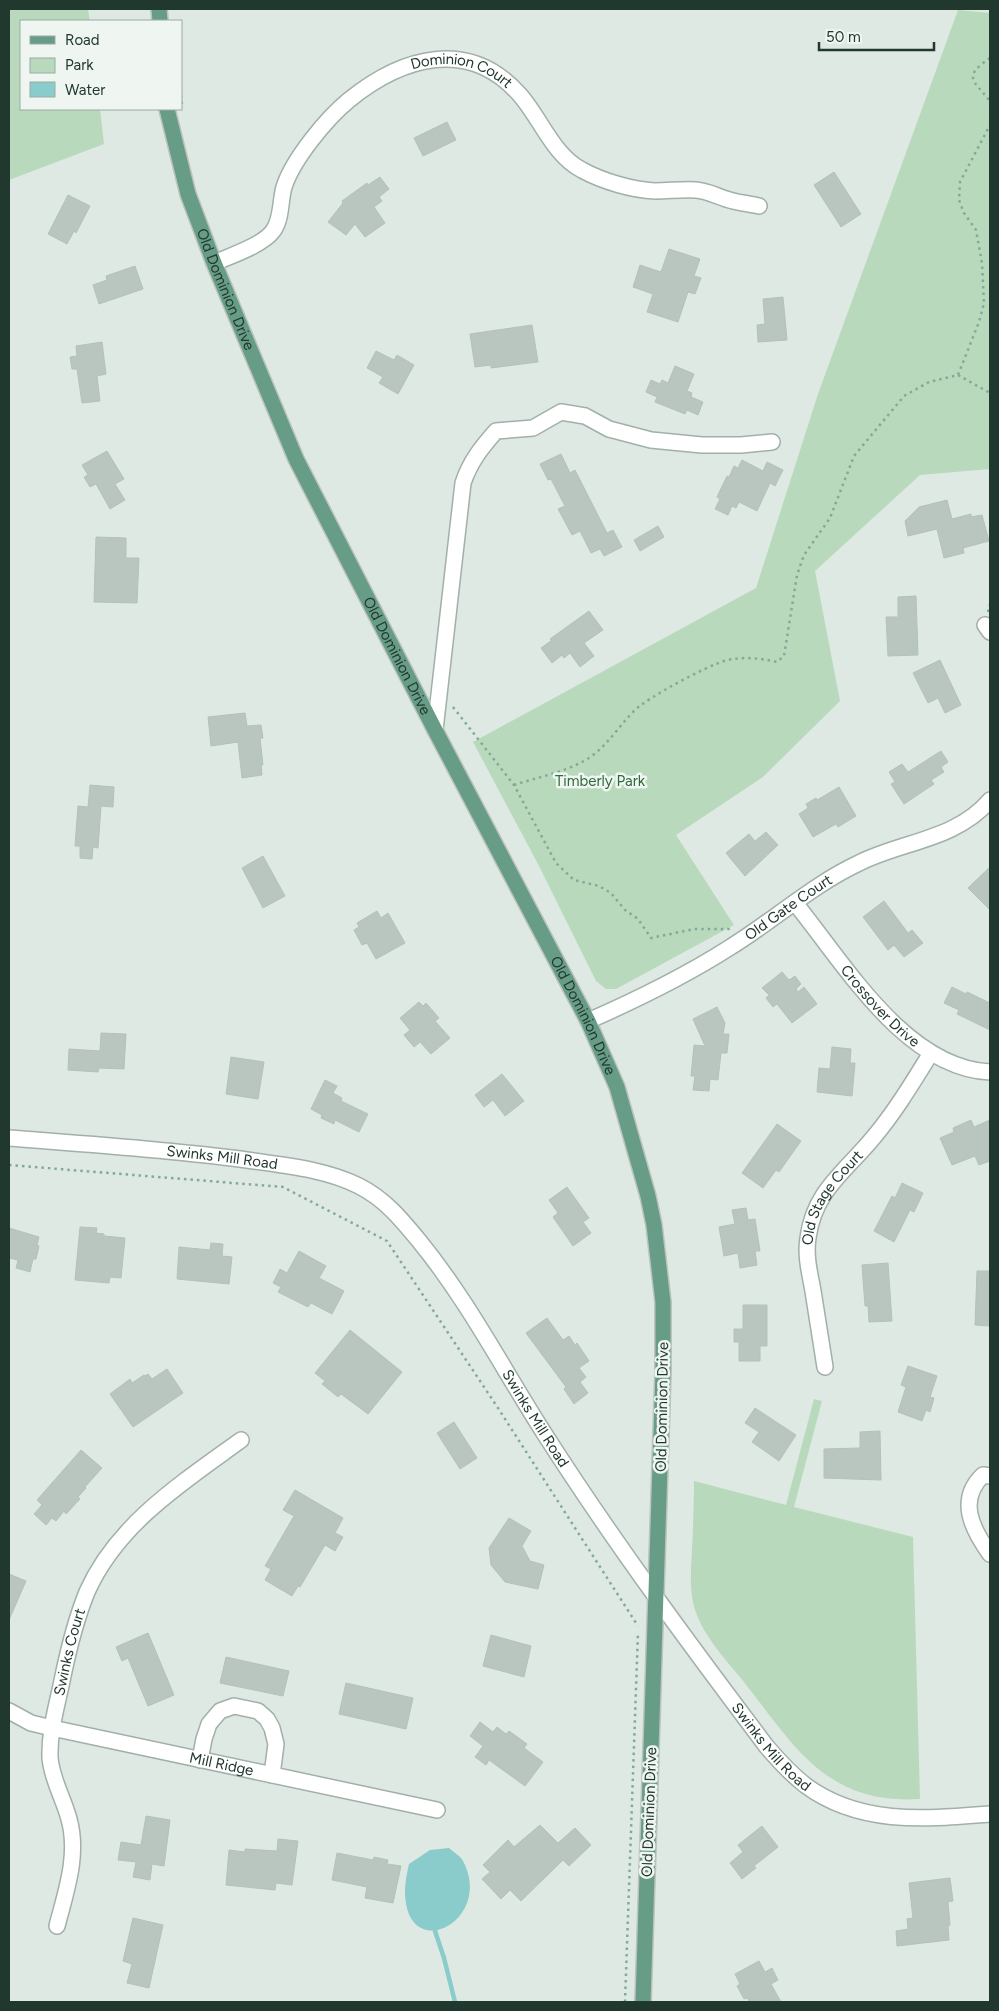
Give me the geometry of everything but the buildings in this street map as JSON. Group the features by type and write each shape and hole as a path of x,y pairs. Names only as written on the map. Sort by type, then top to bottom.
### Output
{"main road":[{"name":"Old Dominion Drive","path":"167,110 188,194 214,263 296,459 435,730 588,1020 617,1086 648,1196 663,1302 663,1372 643,2002"}],"street":[{"name":"Dominion Court","path":"214,263 265,239 273,231 278,220 284,187 291,170 336,110 366,86 390,73 417,62 432,59 450,58 472,62 490,69 520,95 561,152 571,163 583,171 640,189 696,190 759,206"},
{"path":"435,730 463,483 473,460 496,431 533,428 561,412 586,416 609,429 651,440 702,445 741,445 772,442"},
{"name":"Old Gate Court","path":"588,1020 615,1009 699,966 757,930 839,873 860,862 948,832 966,822 990,800"},
{"name":"Crossover Drive","path":"795,903 886,1017 905,1035 931,1053 953,1063 990,1072"},
{"name":"Old Stage Court","path":"825,1367 808,1261 807,1240 811,1220 818,1202 828,1186 872,1139 894,1112 931,1053"},
{"name":"Swinks Mill Road","path":"9,1138 191,1153 272,1164 338,1177 360,1186 380,1198 397,1213 438,1264 492,1346 544,1432 657,1600 767,1748 785,1768 817,1793 841,1805 879,1816 928,1819 990,1814"},
{"name":"Swinks Court","path":"57,1926 72,1854 72,1832 54,1781 51,1769 50,1748 52,1728 77,1619 88,1590 112,1550 148,1511 241,1440"},
{"path":"990,1476 983,1475 976,1482 968,1497 971,1518 977,1536 990,1554"},
{"path":"200,1760 209,1724 220,1711 234,1706 258,1711 267,1719 272,1728 276,1744 272,1775"},
{"name":"Mill Ridge","path":"9,1711 31,1723 52,1728 437,1810"}],"path":[{"path":"990,58 974,69 972,76 975,83 990,101"},
{"path":"182,101 184,112"},
{"path":"958,375 979,322 984,303 982,263 976,230 964,213 959,200 960,182 990,125"},
{"path":"514,785 561,770 587,759 605,746 635,710 697,673 724,661 753,657 777,662 784,656 797,575 804,555 830,518 854,456 904,396 929,382 958,375 990,394"},
{"path":"449,702 514,785 556,863 574,880 600,886 611,893 625,910 638,919 651,938 694,929 757,930"},
{"path":"9,1165 284,1187 387,1241 638,1624 624,2002"}],"green space":[{"path":"9,9 88,9 90,20 20,20 20,110 100,110 104,144 9,180"},
{"name":"Timberly Park","path":"958,10 990,13 990,469 920,475 815,571 840,701 763,777 676,835 734,925 616,989 606,989 596,981 538,864 473,742 756,588 818,394"},
{"path":"814,1399 822,1401 794,1507 913,1537 920,1799 888,1798 860,1792 837,1782 816,1767 780,1729 716,1648 704,1630 695,1610 691,1580 694,1481 786,1505"}],"water":[{"path":"449,1848 463,1861 470,1883 467,1902 459,1917 446,1927 432,1931 419,1927 409,1914 405,1891 409,1864 430,1850"}],"waterway":[{"path":"435,1927 455,2002"}]}
